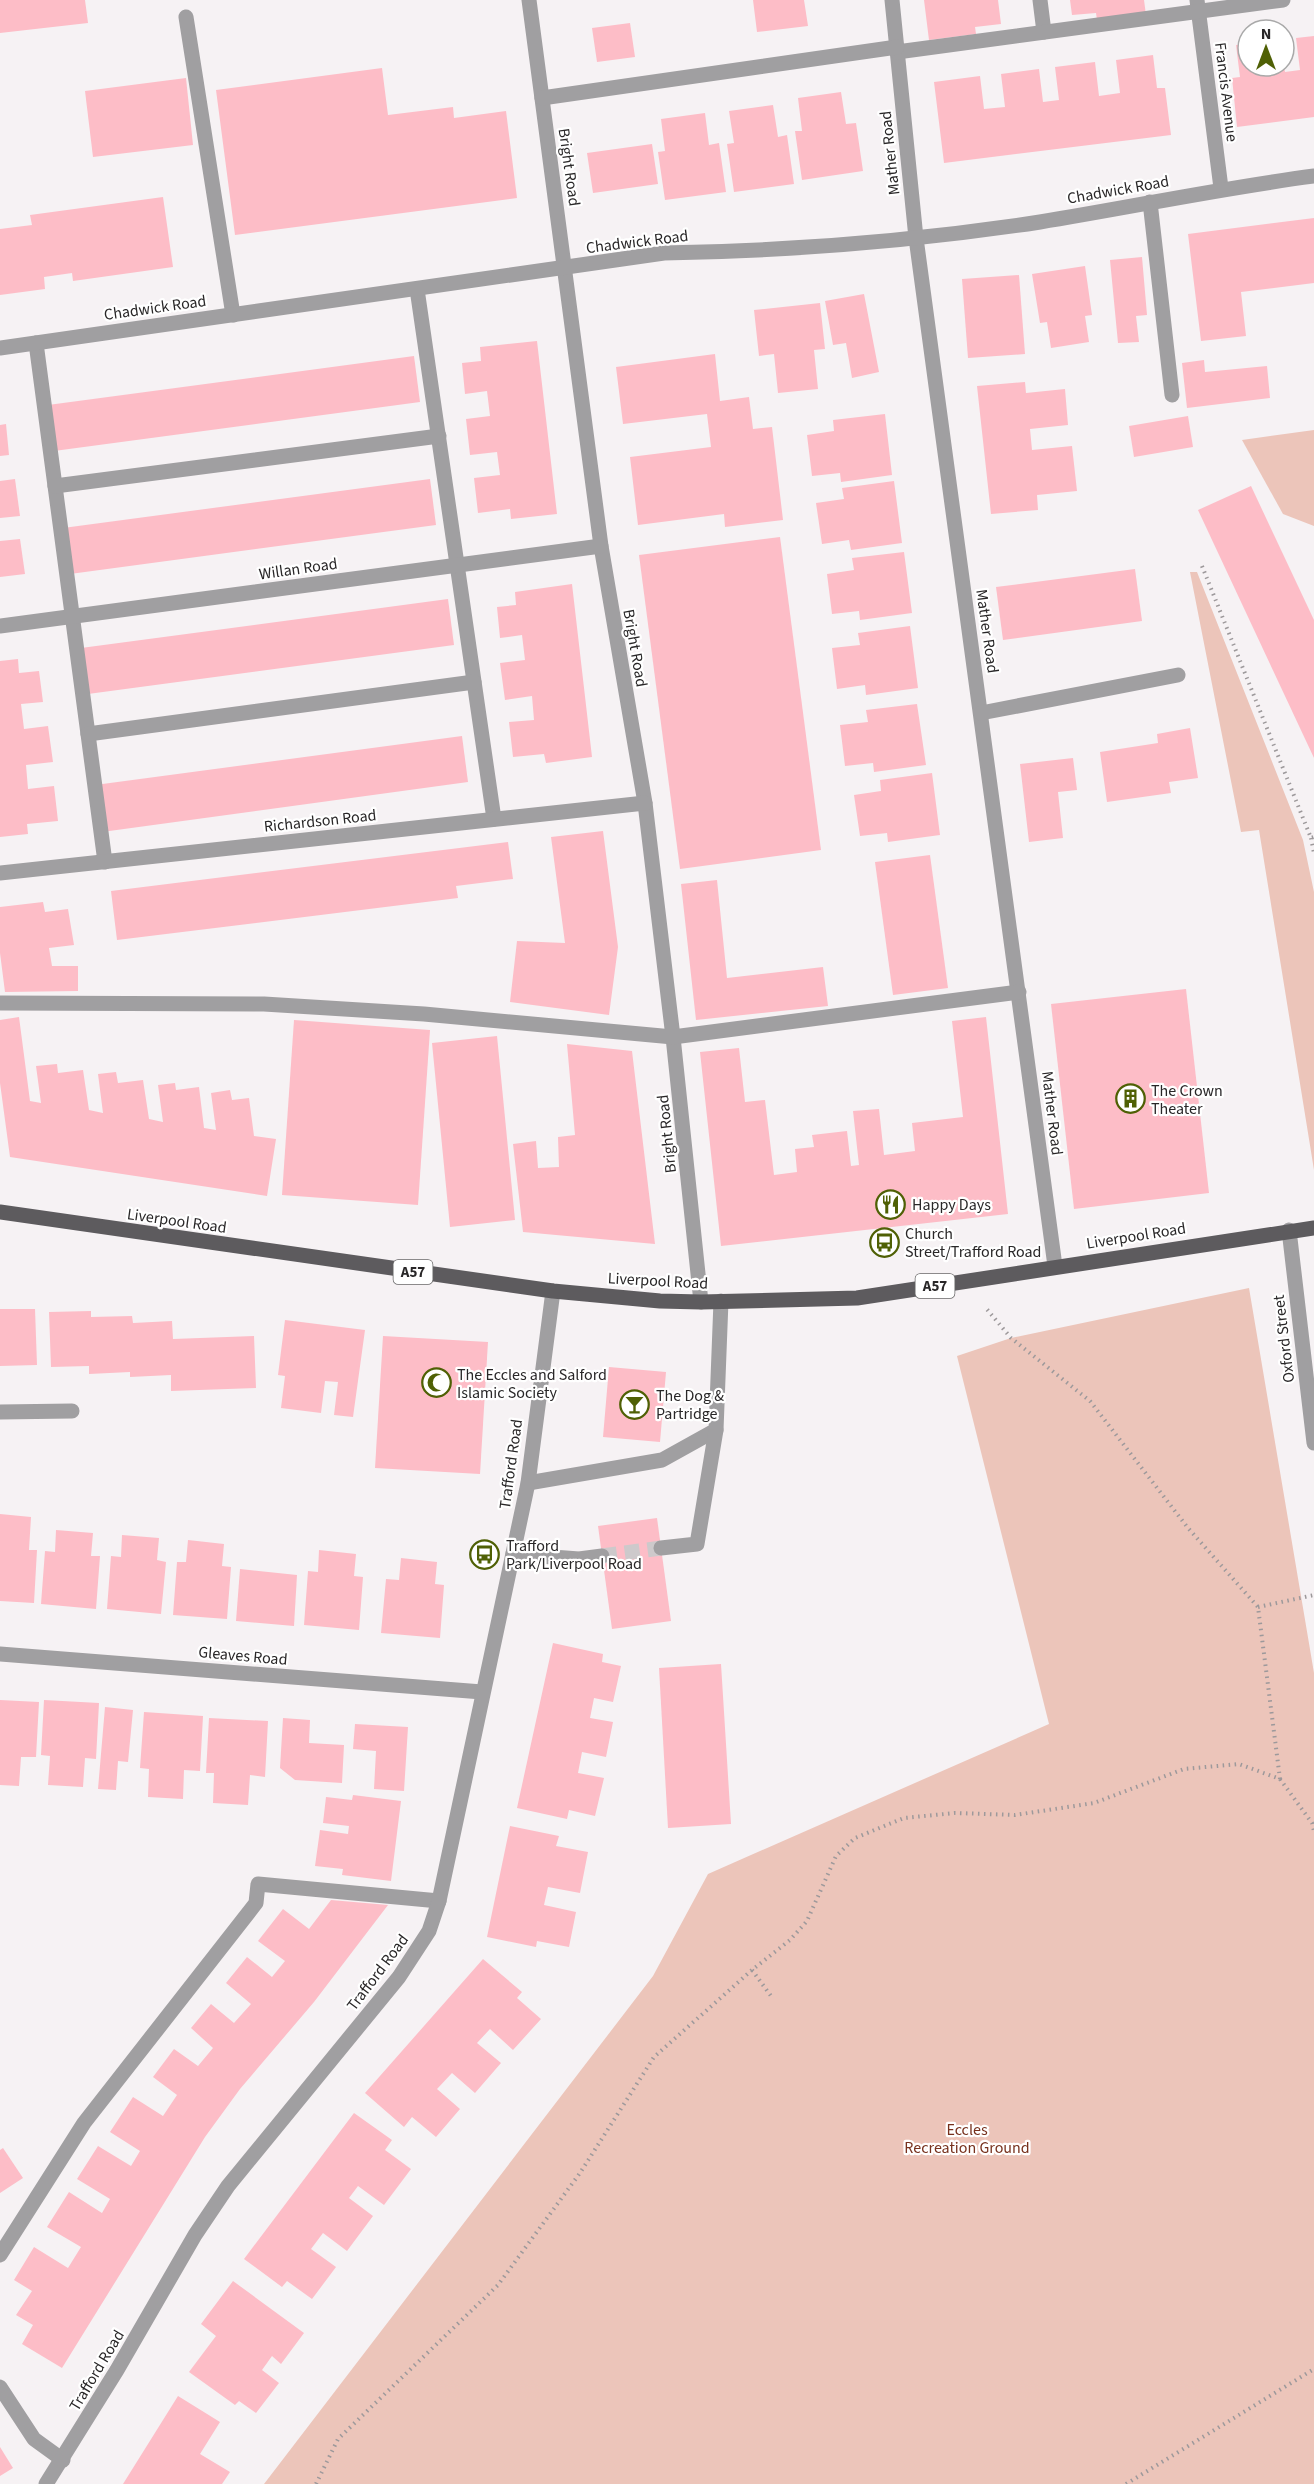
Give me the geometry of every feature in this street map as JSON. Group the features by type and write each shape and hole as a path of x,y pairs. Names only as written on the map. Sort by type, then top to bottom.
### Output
{"main road":[{"name":"Liverpool Road","path":"0,1212 553,1291 660,1301 701,1302 857,1298 1288,1230 1314,1228"}],"street":[{"name":"Bright Road","path":"529,0 601,546 645,803 674,1037 701,1302"},
{"name":"Mather Road","path":"892,0 916,238 1055,1266"},
{"path":"1040,0 1044,32"},
{"path":"542,98 1044,32 1198,6 1283,0"},
{"name":"Francis Avenue","path":"1198,6 1221,189"},
{"path":"186,16 233,315"},
{"name":"Chadwick Road","path":"0,348 664,253 753,252 916,238 1040,222 1221,189 1314,176"},
{"path":"1150,202 1173,395"},
{"path":"417,289 494,819"},
{"path":"36,342 105,862"},
{"path":"55,486 439,436"},
{"name":"Willan Road","path":"0,627 601,546"},
{"path":"981,713 1178,675"},
{"path":"88,734 474,682"},
{"name":"Richardson Road","path":"0,873 645,803"},
{"path":"0,1003 264,1004 424,1014 674,1037 1019,992"},
{"name":"Oxford Street","path":"1288,1230 1314,1443"},
{"name":"Trafford Road","path":"46,2484 63,2460 195,2235 228,2186 399,1977 429,1931 440,1901 482,1692 528,1482 553,1291"},
{"path":"661,1548 697,1544 716,1430 721,1301"},
{"path":"0,1412 72,1412"},
{"path":"528,1482 662,1460 716,1430"},
{"path":"513,1554 579,1559 602,1556"},
{"name":"Gleaves Road","path":"0,1654 482,1692"},
{"path":"0,2255 84,2122 256,1903 258,1884 440,1901"},
{"path":"0,2387 34,2439 63,2460"}],"path":[{"path":"1202,566 1313,838 1314,853"},
{"path":"963,1282 1011,1338 1090,1401 1188,1528 1258,1607 1280,1779 1312,1823 1314,1831"},
{"path":"1258,1607 1314,1594"},
{"path":"316,2484 338,2439 498,2285 580,2173 654,2058 752,1970 790,1940 807,1921 836,1856 855,1838 904,1818 955,1813 1015,1815 1094,1803 1184,1769 1239,1764 1280,1779"},
{"path":"752,1970 771,1996"},
{"path":"1126,2484 1314,2369"}],"green space":[{"path":"1314,430 1314,526 1283,514 1242,440"},
{"path":"1190,572 1197,572 1303,840 1314,892 1314,1170 1259,830 1241,832"},
{"name":"Eccles Recreation Ground","path":"1249,1288 1314,1673 1314,2484 264,2484 653,1976 708,1874 1049,1724 957,1356 1011,1338"}],"building":[{"path":"0,0 85,0 88,23 0,33"},
{"path":"753,0 804,0 808,26 757,32"},
{"path":"924,0 998,0 1001,24 975,27 976,34 929,40"},
{"path":"1070,0 1144,0 1146,15 1097,20 1096,13 1072,15"},
{"path":"630,23 635,57 597,62 592,28"},
{"path":"1314,36 1314,117 1237,127 1232,78 1296,78 1296,71 1300,70 1296,38"},
{"path":"1153,55 1157,88 1165,88 1171,135 944,163 934,82 980,76 984,109 1005,107 1001,74 1039,69 1043,102 1059,100 1055,67 1095,62 1099,96 1120,93 1116,60"},
{"path":"382,68 388,115 453,107 454,118 506,111 517,198 235,235 216,90"},
{"path":"186,78 193,145 93,157 85,91"},
{"path":"841,92 846,124 856,123 863,171 802,180 795,131 802,131 798,98"},
{"path":"773,105 778,137 787,135 794,184 734,192 727,144 734,143 729,111"},
{"path":"705,113 709,145 719,143 726,192 665,200 658,152 665,151 661,119"},
{"path":"652,144 658,184 593,193 587,153"},
{"path":"163,197 173,267 73,281 72,273 44,277 45,289 0,295 0,229 32,225 30,215"},
{"path":"1314,218 1314,283 1241,292 1246,336 1201,341 1188,234"},
{"path":"1142,257 1147,315 1136,316 1139,342 1118,343 1110,260"},
{"path":"1085,266 1092,315 1085,316 1089,342 1051,348 1047,322 1040,323 1032,274"},
{"path":"1019,275 1025,354 968,358 962,279"},
{"path":"864,294 879,372 852,378 846,343 833,345 825,301"},
{"path":"820,303 825,349 814,350 818,389 778,393 774,354 759,356 754,310"},
{"path":"537,341 557,514 511,519 510,509 478,513 474,478 500,475 497,452 470,455 466,419 490,416 487,391 465,394 462,363 481,361 480,347"},
{"path":"715,354 720,401 749,397 753,429 772,427 783,520 725,527 724,514 638,525 630,457 711,447 707,414 623,424 616,367"},
{"path":"414,356 420,402 54,451 48,405"},
{"path":"1204,360 1205,372 1267,366 1270,398 1187,408 1182,363"},
{"path":"1025,382 1026,393 1065,389 1068,425 1030,429 1032,450 1072,446 1077,491 1037,495 1038,510 991,514 977,386"},
{"path":"885,414 892,475 841,482 840,473 812,476 807,435 834,431 833,420"},
{"path":"1188,416 1193,447 1134,457 1129,426"},
{"path":"6,424 9,455 0,456 0,425"},
{"path":"15,479 20,516 0,518 0,481"},
{"path":"430,479 436,525 70,574 63,528"},
{"path":"894,481 902,543 851,550 849,540 822,544 816,503 844,499 842,488"},
{"path":"1251,486 1314,620 1314,758 1198,510"},
{"path":"780,537 821,850 680,869 639,555"},
{"path":"20,539 25,574 0,577 0,541"},
{"path":"904,552 912,613 860,620 859,611 832,614 827,574 854,570 852,558"},
{"path":"1135,569 1142,621 1003,640 996,587"},
{"path":"572,584 592,757 546,763 544,754 513,757 509,722 534,720 532,696 505,700 500,663 525,660 522,635 500,638 497,607 516,605 515,592"},
{"path":"448,599 454,645 88,694 81,648"},
{"path":"910,626 918,688 866,695 865,685 837,689 832,648 860,645 858,633"},
{"path":"18,659 19,673 39,671 43,702 21,704 24,729 48,726 53,762 26,765 28,789 54,786 58,821 27,824 28,834 0,837 0,661"},
{"path":"917,704 926,765 874,772 873,763 845,766 840,725 868,722 866,710"},
{"path":"1190,728 1198,778 1169,782 1171,793 1107,802 1100,752 1158,743 1157,734"},
{"path":"462,736 468,782 102,832 95,785"},
{"path":"1073,758 1077,790 1058,792 1063,838 1029,842 1020,764"},
{"path":"932,773 940,835 888,842 887,833 860,836 854,795 881,791 880,780"},
{"path":"603,831 618,947 609,1015 510,1002 517,941 565,943 551,837"},
{"path":"508,842 513,879 456,886 458,898 117,940 111,891"},
{"path":"930,855 948,988 893,995 875,862"},
{"path":"717,880 727,978 823,967 828,1006 696,1020 681,884"},
{"path":"43,902 45,912 68,909 74,945 49,948 52,966 78,966 78,991 5,992 0,953 0,907"},
{"name":"The Crown Theater","path":"1186,989 1209,1193 1074,1209 1051,1004"},
{"path":"19,1017 30,1101 41,1103 36,1066 57,1064 58,1073 83,1070 89,1110 103,1113 98,1074 116,1072 118,1083 143,1080 149,1119 163,1122 158,1085 175,1083 176,1090 199,1087 204,1128 216,1130 211,1093 230,1090 232,1100 249,1098 254,1136 276,1139 267,1196 10,1157 0,1083 0,1020"},
{"path":"986,1017 1008,1214 721,1246 700,1052 739,1048 745,1102 765,1100 774,1175 797,1172 795,1149 814,1147 812,1135 847,1131 851,1166 859,1165 853,1111 879,1109 884,1155 915,1151 912,1123 963,1117 952,1021"},
{"path":"294,1020 430,1030 418,1205 282,1195"},
{"path":"497,1036 515,1220 450,1227 432,1043"},
{"path":"567,1044 632,1051 655,1244 523,1232 513,1144 536,1141 538,1168 559,1167 558,1137 575,1135"},
{"path":"0,1309 35,1309 37,1365 0,1366"},
{"path":"91,1311 91,1317 132,1316 133,1323 172,1321 173,1339 254,1336 256,1388 171,1391 171,1375 130,1377 130,1372 89,1374 89,1366 51,1367 49,1312"},
{"path":"285,1320 365,1330 353,1417 334,1415 338,1382 325,1381 321,1413 281,1408 285,1376 278,1375"},
{"path":"383,1336 488,1342 480,1474 375,1468"},
{"name":"The Dog & Partridge","path":"609,1367 666,1372 660,1442 603,1437"},
{"path":"0,1514 31,1517 29,1550 37,1550 34,1603 0,1601"},
{"path":"657,1518 671,1621 612,1629 598,1526"},
{"path":"56,1530 93,1533 91,1556 100,1556 96,1609 41,1604 45,1551 55,1552"},
{"path":"122,1535 159,1538 157,1560 166,1562 161,1614 107,1609 111,1556 121,1557"},
{"path":"188,1540 224,1544 222,1566 231,1567 227,1619 173,1615 177,1562 186,1562"},
{"path":"319,1550 356,1554 354,1576 363,1577 359,1630 304,1625 308,1571 318,1572"},
{"path":"401,1558 437,1562 435,1584 444,1585 440,1638 381,1633 386,1579 399,1580"},
{"path":"240,1569 297,1575 294,1626 236,1621"},
{"path":"553,1643 603,1654 602,1662 621,1666 613,1702 594,1698 590,1718 613,1722 606,1757 582,1752 578,1773 604,1778 595,1816 569,1810 567,1819 517,1808"},
{"path":"721,1664 731,1824 668,1828 659,1668"},
{"path":"0,1700 39,1702 36,1757 21,1757 19,1786 0,1785"},
{"path":"44,1700 99,1703 96,1759 85,1758 83,1787 48,1785 50,1756 41,1755"},
{"path":"105,1707 133,1710 128,1762 118,1761 116,1790 98,1789"},
{"path":"144,1712 203,1716 200,1771 184,1770 183,1799 148,1797 149,1769 140,1768"},
{"path":"209,1718 268,1721 265,1777 250,1775 248,1805 213,1803 214,1773 206,1773"},
{"path":"283,1718 310,1720 309,1743 344,1745 342,1783 295,1780 280,1768"},
{"path":"355,1724 408,1727 404,1791 374,1789 376,1751 353,1749"},
{"path":"353,1795 401,1801 391,1881 342,1875 343,1869 315,1866 320,1830 348,1834 349,1826 323,1823 326,1797 352,1800"},
{"path":"510,1826 559,1836 556,1846 588,1852 580,1893 548,1887 544,1905 576,1912 569,1947 537,1941 536,1947 487,1937"},
{"path":"331,1900 388,1905 314,2002 240,2089 205,2137 62,2368 22,2344 33,2325 16,2315 32,2291 14,2280 34,2247 68,2268 81,2247 47,2227 69,2192 102,2213 110,2199 77,2179 98,2146 131,2166 140,2151 110,2132 133,2097 163,2116 177,2095 153,2077 174,2049 198,2066 213,2048 191,2028 211,2004 234,2023 251,2004 226,1983 247,1957 272,1977 285,1961 258,1941 283,1909 309,1929"},
{"path":"483,1959 522,1992 517,1998 541,2019 513,2050 490,2029 477,2043 501,2063 475,2093 452,2073 437,2089 460,2109 436,2137 412,2117 404,2127 365,2093"},
{"path":"354,2113 392,2140 385,2150 411,2169 384,2205 358,2186 349,2198 373,2216 347,2251 323,2233 311,2249 336,2267 312,2299 287,2281 282,2287 244,2259"},
{"path":"3,2148 23,2178 0,2193 0,2150"},
{"path":"233,2281 304,2333 281,2364 272,2356 262,2370 279,2383 256,2413 239,2401 235,2405 189,2372 216,2336 201,2324"},
{"path":"178,2396 220,2422 200,2454 230,2472 222,2484 123,2484"},
{"path":"0,2447 13,2468 0,2476"}],"tunnel":[{"path":"602,1556 661,1548"}],"place":[{"name":"The Crown Theater","path":"1130,1099"},
{"name":"Happy Days","path":"891,1204"},
{"name":"Church Street/Trafford Road","path":"884,1242"},
{"name":"The Eccles and Salford Islamic Society","path":"436,1383"},
{"name":"The Dog & Partridge","path":"635,1404"},
{"name":"Trafford Park/Liverpool Road","path":"485,1554"}]}
